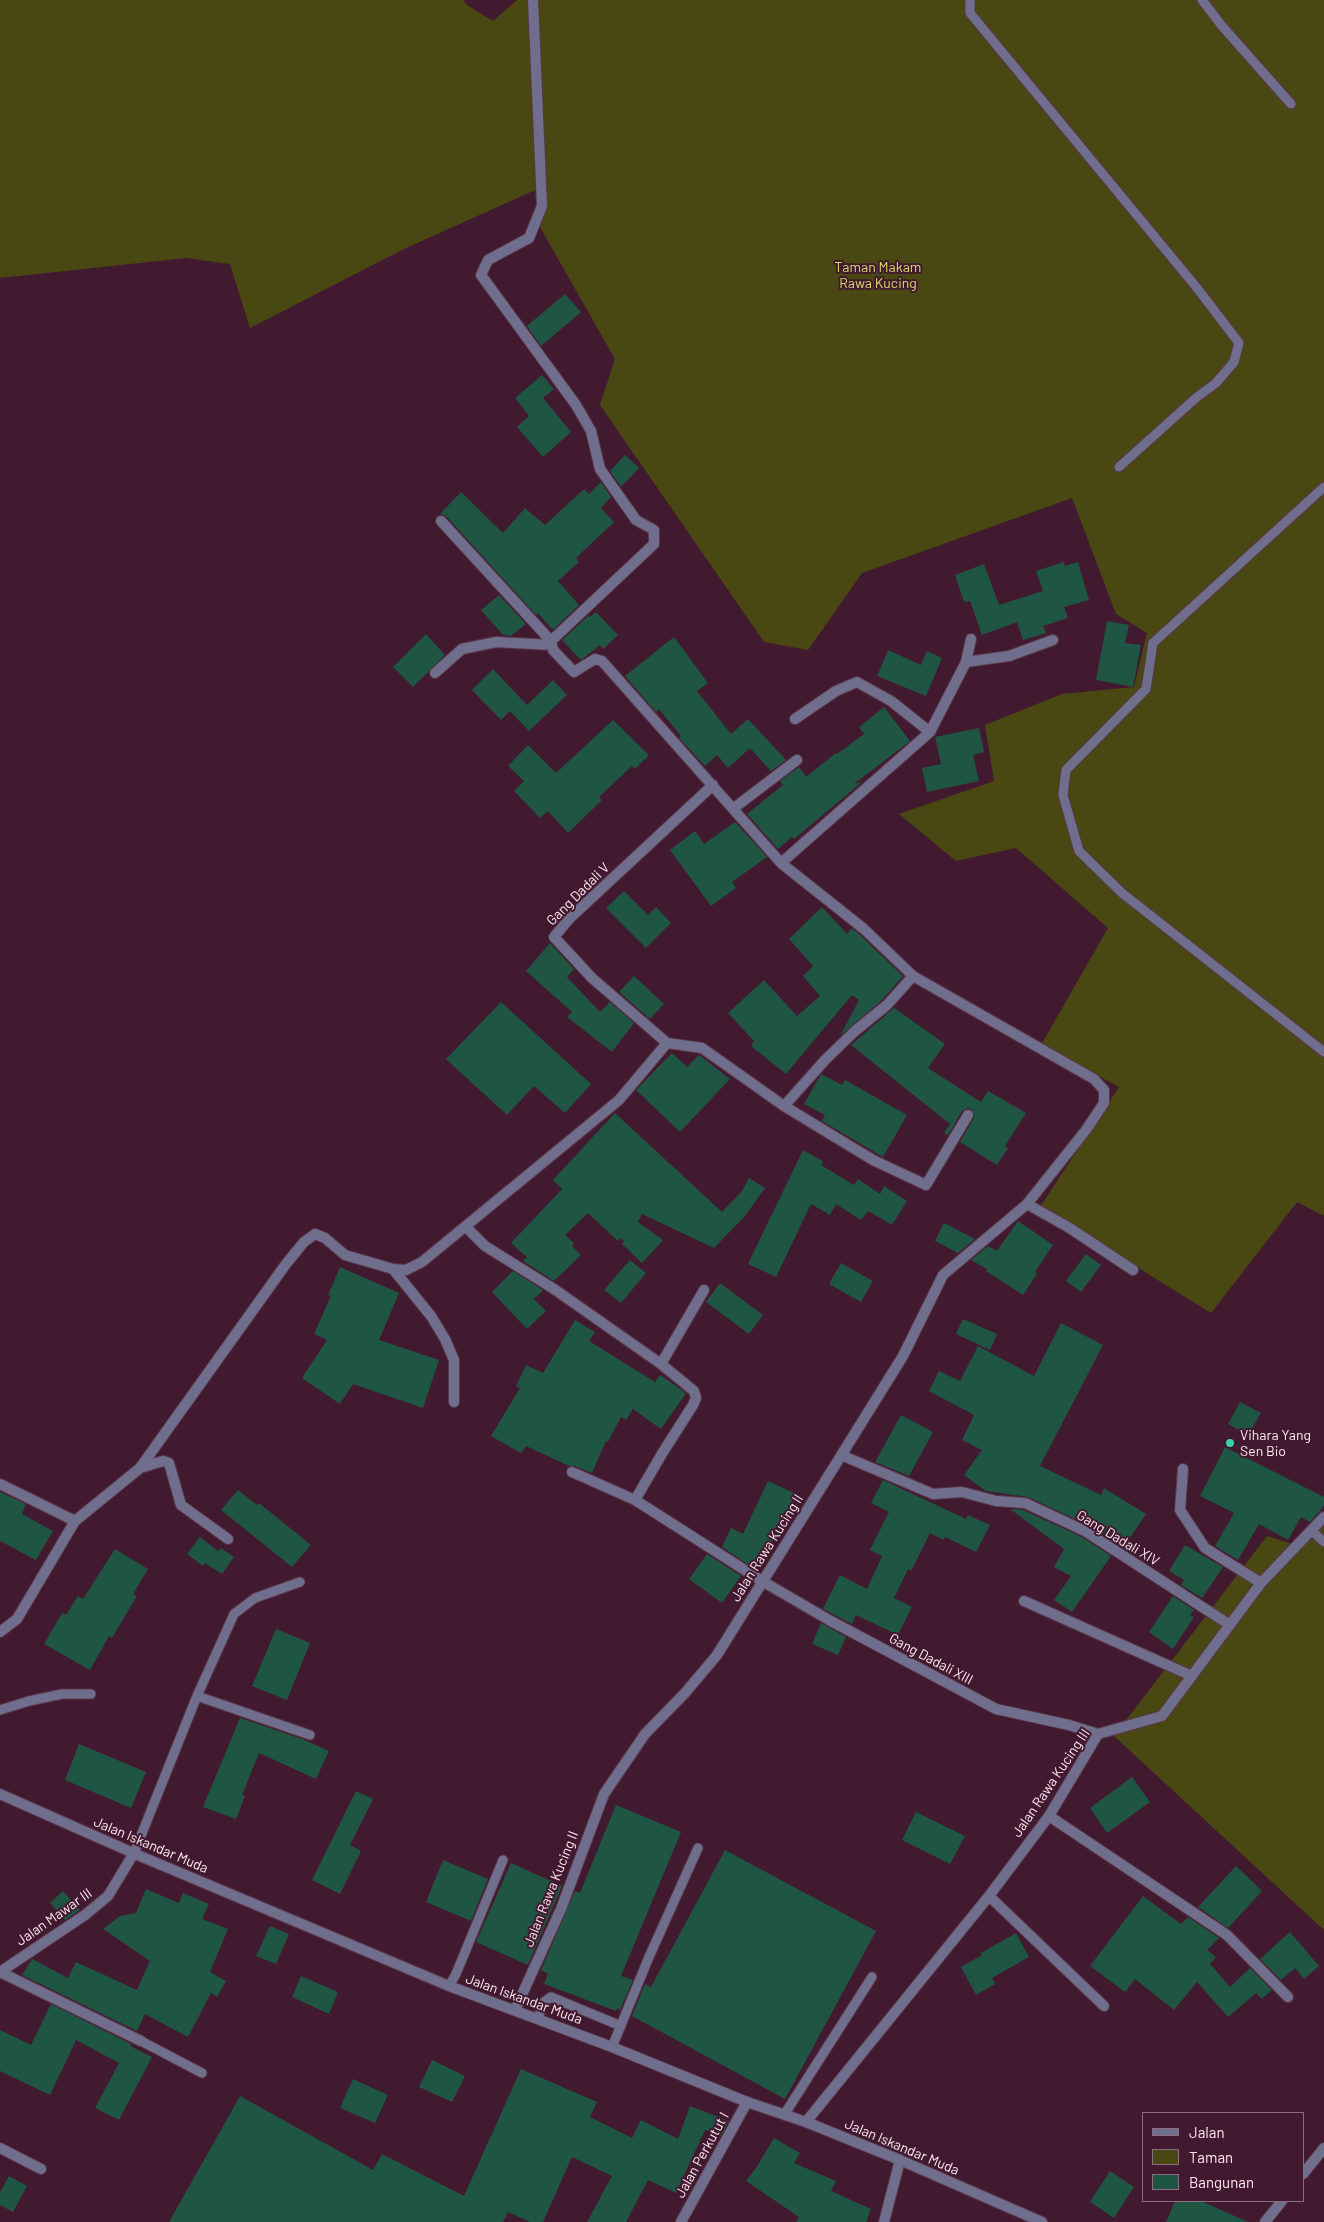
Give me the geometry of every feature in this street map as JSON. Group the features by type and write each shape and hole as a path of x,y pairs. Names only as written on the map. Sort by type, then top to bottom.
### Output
{"street":[{"path":"435,673 462,649 496,642 552,643 654,544 654,530 636,520 600,469 591,431 576,405 481,275 488,260 530,238 542,206 533,0"},
{"path":"441,521 552,643"},
{"path":"781,863 930,732 966,662 971,639"},
{"path":"966,662 1009,656 1054,640"},
{"name":"Jalan Rawa Kucing II","path":"515,2010 561,1909 604,1794 645,1734 685,1693 717,1655 903,1356 943,1274 1027,1204 1086,1130 1104,1103 1104,1090 1094,1079 913,976 864,929 781,863 602,662 595,659 574,672 553,650 552,643"},
{"path":"795,719 836,691 856,682 891,701 930,732"},
{"path":"734,808 797,760"},
{"name":"Gang Dadali V","path":"667,1043 592,978 554,937 570,918 713,785"},
{"path":"784,1106 826,1059 855,1031 887,1005 913,976"},
{"path":"0,1632 16,1618 75,1521 140,1468 286,1264 304,1242 315,1234 325,1238 345,1255 393,1269 406,1270 422,1262 619,1100 667,1043 702,1048 784,1106 874,1160 926,1185 968,1116"},
{"path":"1027,1204 1068,1227 1133,1270"},
{"path":"466,1227 485,1246 554,1289 661,1364 689,1386 696,1398 693,1405 635,1500"},
{"path":"393,1269 431,1316 445,1339 454,1360 454,1402"},
{"path":"661,1364 704,1290"},
{"name":"Gang Dadali XIV","path":"841,1455 933,1494 962,1492 996,1501 1025,1503 1085,1531 1230,1625"},
{"path":"140,1468 163,1461 169,1463 181,1505 228,1539"},
{"path":"1183,1469 1180,1510 1205,1548 1261,1583"},
{"name":"Gang Dadali XIII","path":"572,1472 635,1500 762,1581 829,1620 996,1709 1069,1725 1098,1734"},
{"path":"0,1484 75,1521"},
{"name":"Jalan Rawa Kucing III","path":"806,2122 989,1896 1049,1816 1098,1734 1162,1716 1261,1583 1324,1517"},
{"path":"1024,1601 1192,1676"},
{"name":"Jalan Iskandar Muda","path":"0,1794 134,1853 449,1986 538,2018 747,2102 806,2122 900,2160 1042,2222"},
{"path":"1049,1816 1227,1935 1288,1997"},
{"name":"Jalan Mawar III","path":"0,1972 108,1896 134,1853"},
{"path":"989,1896 1104,2006"},
{"path":"0,1972 140,2041"},
{"name":"Jalan Perkutut I","path":"681,2222 747,2102"},
{"path":"0,2148 41,2169"},
{"path":"1304,2173 1324,2148"},
{"path":"884,2222 900,2160"},
{"path":"1266,2222 1281,2202"}],"lane":[{"path":"970,0 970,13 1197,288 1239,343 1234,362 1216,383 1197,397 1119,467"},
{"path":"1202,0 1222,26 1291,104"},
{"path":"1324,487 1153,643 1146,689 1066,770 1063,795 1079,851 1091,863 1122,893 1324,1052"},
{"path":"1312,1531 1324,1542"},
{"path":"134,1853 197,1696 234,1614 255,1598 300,1582"},
{"path":"0,1710 28,1701 62,1694 91,1694"},
{"path":"197,1696 310,1735"},
{"path":"612,2047 698,1848"},
{"path":"449,1986 456,1974 503,1860"},
{"path":"784,2115 872,1977"},
{"path":"538,2018 544,2002 551,1996 621,2026"},
{"path":"140,2041 202,2073"}],"green space":[{"name":"Taman Makam Rawa Kucing","path":"0,0 463,0 467,5 493,21 517,0 1324,0 1324,1216 1297,1202 1211,1313 1040,1207 1119,1087 1041,1045 1108,928 1016,848 956,861 899,814 994,781 985,725 1062,694 1134,687 1147,633 1116,614 1072,498 862,573 808,650 764,642 600,405 615,359 536,220 542,187 406,248 250,328 230,264 186,258 0,278"},
{"path":"1324,1524 1324,1930 1114,1736 1267,1536 1299,1546"}],"building":[{"path":"565,294 581,312 541,346 527,326"},
{"path":"542,375 554,389 543,398 571,432 543,457 517,427 529,416 515,398"},
{"path":"625,455 639,468 621,487 610,471"},
{"path":"601,482 611,497 601,508 614,522 576,558 579,562 558,581 579,605 553,630 538,613 536,615 446,516 440,514 461,492 503,533 525,508 545,525 584,489 589,494"},
{"path":"1064,562 1065,566 1078,562 1089,600 1064,607 1068,618 1043,626 1046,633 1023,640 1017,622 982,635 970,601 964,602 955,575 984,564 999,605 1043,591 1036,571"},
{"path":"499,595 526,624 511,636 503,635 481,610"},
{"path":"596,612 618,635 603,649 600,645 581,660 562,640 589,615 590,617"},
{"path":"1107,621 1129,625 1125,643 1141,645 1133,687 1096,680"},
{"path":"426,634 445,655 413,687 393,667"},
{"path":"674,637 708,683 697,691 731,734 748,719 786,760 771,771 750,748 728,768 717,755 705,766 679,738 681,736 659,709 656,712 625,676"},
{"path":"888,650 921,665 927,651 942,658 926,696 877,676"},
{"path":"493,669 527,705 553,680 567,695 529,731 510,711 501,720 472,690"},
{"path":"884,707 910,741 854,784 862,782 794,839 792,837 778,849 747,814 783,785 780,781 799,767 806,777 864,734 859,727"},
{"path":"613,720 649,755 635,769 632,766 599,797 602,800 568,833 548,811 540,818 514,791 524,781 508,766 528,745 556,773"},
{"path":"979,728 984,752 973,755 979,781 927,792 922,768 941,764 935,737"},
{"path":"735,822 767,857 732,882 736,888 711,906 670,850 695,831 704,844"},
{"path":"624,891 648,915 656,907 671,923 646,948 606,908"},
{"path":"822,907 847,934 852,928 903,976 882,1000 840,1036 859,1000 852,995 786,1074 751,1046 754,1041 728,1013 764,980 797,1016 820,996 803,976 813,966 789,939"},
{"path":"550,943 574,969 567,977 600,1012 610,1002 634,1023 612,1052 567,1017 572,1012 526,971"},
{"path":"634,976 664,1004 650,1019 619,992"},
{"path":"501,1002 591,1084 565,1113 534,1086 507,1115 446,1059"},
{"path":"894,1008 945,1044 928,1068 981,1102 988,1091 1026,1113 1005,1146 1008,1148 997,1165 960,1142 974,1118 972,1109 968,1108 962,1111 948,1135 944,1133 950,1124 851,1045"},
{"path":"672,1053 687,1067 699,1055 730,1079 680,1132 636,1090"},
{"path":"821,1074 842,1085 845,1080 907,1115 883,1157 822,1121 825,1115 804,1104"},
{"path":"615,1113 722,1212 742,1191 749,1178 765,1188 745,1216 714,1248 642,1214 638,1222 663,1240 642,1263 622,1244 624,1241 621,1238 618,1241 588,1213 565,1235 574,1243 572,1246 581,1255 554,1281 523,1261 527,1257 511,1243 562,1189 553,1180"},
{"path":"803,1150 823,1161 821,1165 854,1185 858,1179 880,1194 884,1186 907,1201 892,1225 868,1211 861,1220 836,1204 830,1215 811,1204 776,1277 748,1264"},
{"path":"1018,1221 1053,1245 1035,1272 1037,1274 1023,1295 971,1260 988,1246 997,1251"},
{"path":"944,1223 975,1239 958,1253 935,1241"},
{"path":"1086,1254 1101,1265 1081,1292 1066,1281"},
{"path":"630,1260 646,1273 621,1303 604,1290"},
{"path":"841,1263 873,1281 861,1302 829,1284"},
{"path":"340,1267 399,1293 379,1340 439,1360 423,1408 353,1384 340,1404 302,1378 327,1340 314,1334 331,1296 328,1295"},
{"path":"513,1271 543,1290 534,1299 546,1311 527,1329 492,1292"},
{"path":"720,1283 763,1315 749,1334 706,1302"},
{"path":"963,1319 997,1334 990,1350 956,1334"},
{"path":"575,1320 595,1332 589,1341 655,1382 660,1375 686,1393 661,1429 633,1409 626,1420 621,1417 608,1442 606,1441 592,1473 575,1466 569,1466 526,1446 521,1453 491,1436 520,1388 516,1386 526,1365 543,1373"},
{"path":"1061,1323 1103,1345 1040,1466 1101,1495 1104,1488 1146,1514 1124,1547 1088,1525 1028,1497 986,1491 964,1475 982,1450 962,1440 974,1415 929,1391 939,1371 960,1381 978,1346 1034,1376"},
{"path":"1240,1402 1261,1413 1248,1435 1228,1424"},
{"path":"901,1415 933,1432 909,1476 875,1462"},
{"path":"1225,1447 1324,1497 1324,1505 1310,1522 1301,1517 1288,1540 1259,1524 1238,1560 1215,1546 1234,1513 1200,1496"},
{"path":"883,1480 966,1519 968,1515 990,1525 976,1552 945,1537 944,1540 930,1533 911,1571 908,1569 894,1598 912,1607 898,1635 856,1615 852,1624 823,1609 840,1575 867,1589 882,1556 870,1550 889,1512 871,1503"},
{"path":"768,1481 796,1494 771,1545 766,1542 755,1564 751,1562 749,1565 722,1547 731,1528 743,1534"},
{"path":"238,1490 257,1505 259,1503 311,1545 292,1567 221,1510"},
{"path":"0,1492 26,1504 22,1514 53,1531 36,1560 0,1541"},
{"path":"1010,1509 1023,1510 1082,1537 1111,1556 1072,1612 1054,1600 1071,1576 1054,1567 1064,1549"},
{"path":"200,1537 218,1551 221,1548 234,1557 222,1574 205,1563 203,1566 187,1554"},
{"path":"1185,1545 1223,1567 1202,1598 1181,1585 1184,1580 1169,1571"},
{"path":"115,1549 148,1569 133,1594 137,1596 112,1638 109,1636 90,1670 44,1644 62,1613 66,1615 78,1596 83,1599"},
{"path":"707,1554 741,1576 722,1603 689,1579"},
{"path":"1173,1596 1194,1610 1190,1615 1194,1617 1173,1649 1149,1632"},
{"path":"821,1623 846,1637 838,1655 812,1644"},
{"path":"276,1629 310,1643 287,1700 252,1686"},
{"path":"240,1718 302,1739 329,1751 316,1779 259,1753 242,1795 245,1796 236,1819 203,1807"},
{"path":"79,1744 146,1772 131,1808 65,1780"},
{"path":"1132,1777 1150,1802 1107,1833 1090,1808"},
{"path":"356,1791 373,1799 350,1845 361,1851 340,1894 312,1880"},
{"path":"616,1805 681,1832 621,1976 633,1980 620,2010 617,2008 616,2011 544,1984 548,1974 541,1970 575,1891 580,1893"},
{"path":"916,1812 965,1836 950,1864 902,1840"},
{"path":"725,1850 876,1931 785,2099 632,2016 645,1984 651,1987"},
{"path":"443,1860 488,1879 471,1921 426,1902"},
{"path":"511,1863 562,1886 528,1965 476,1942"},
{"path":"1236,1866 1262,1891 1228,1928 1198,1907"},
{"path":"146,1889 179,1903 183,1893 209,1904 202,1919 228,1929 210,1972 226,1981 217,1997 211,1993 188,2037 145,2014 137,2031 22,1975 32,1959 68,1978 76,1962 137,1990 150,1961 103,1929 120,1916 136,1913"},
{"path":"63,1891 80,1910 65,1920 50,1903"},
{"path":"1143,1896 1181,1924 1188,1917 1219,1938 1207,1950 1216,1957 1210,1964 1230,1987 1250,1968 1272,1990 1262,1999 1256,1993 1228,2017 1197,1982 1174,2010 1135,1979 1125,1992 1090,1966"},
{"path":"270,1926 289,1934 276,1964 256,1956"},
{"path":"1290,1932 1319,1966 1304,1979 1295,1968 1281,1980 1260,1959"},
{"path":"1016,1933 1029,1957 992,1978 995,1984 976,1995 961,1967"},
{"path":"301,1976 338,1992 329,2014 292,1997"},
{"path":"51,2004 131,2044 130,2046 152,2057 119,2120 95,2108 119,2063 76,2040 50,2095 0,2071 0,2030 31,2045"},
{"path":"432,2060 465,2076 452,2102 419,2087"},
{"path":"521,2069 597,2102 590,2117 632,2138 641,2120 678,2139 690,2106 729,2121 721,2136 705,2130 676,2193 648,2180 626,2222 587,2222 612,2176 572,2157 543,2222 530,2222 508,2212 503,2222 169,2222 240,2096 373,2170 382,2154 464,2196"},
{"path":"353,2079 388,2095 375,2123 340,2108"},
{"path":"774,2138 800,2153 794,2163 836,2181 831,2191 871,2209 866,2222 796,2222 799,2217 746,2181"},
{"path":"1110,2171 1134,2187 1114,2218 1090,2202"},
{"path":"9,2176 27,2186 13,2212 0,2205 0,2192"},
{"path":"1175,2202 1203,2202 1248,2222 1166,2222"}],"place":[{"name":"Vihara Yang Sen Bio","path":"1230,1443"}]}
